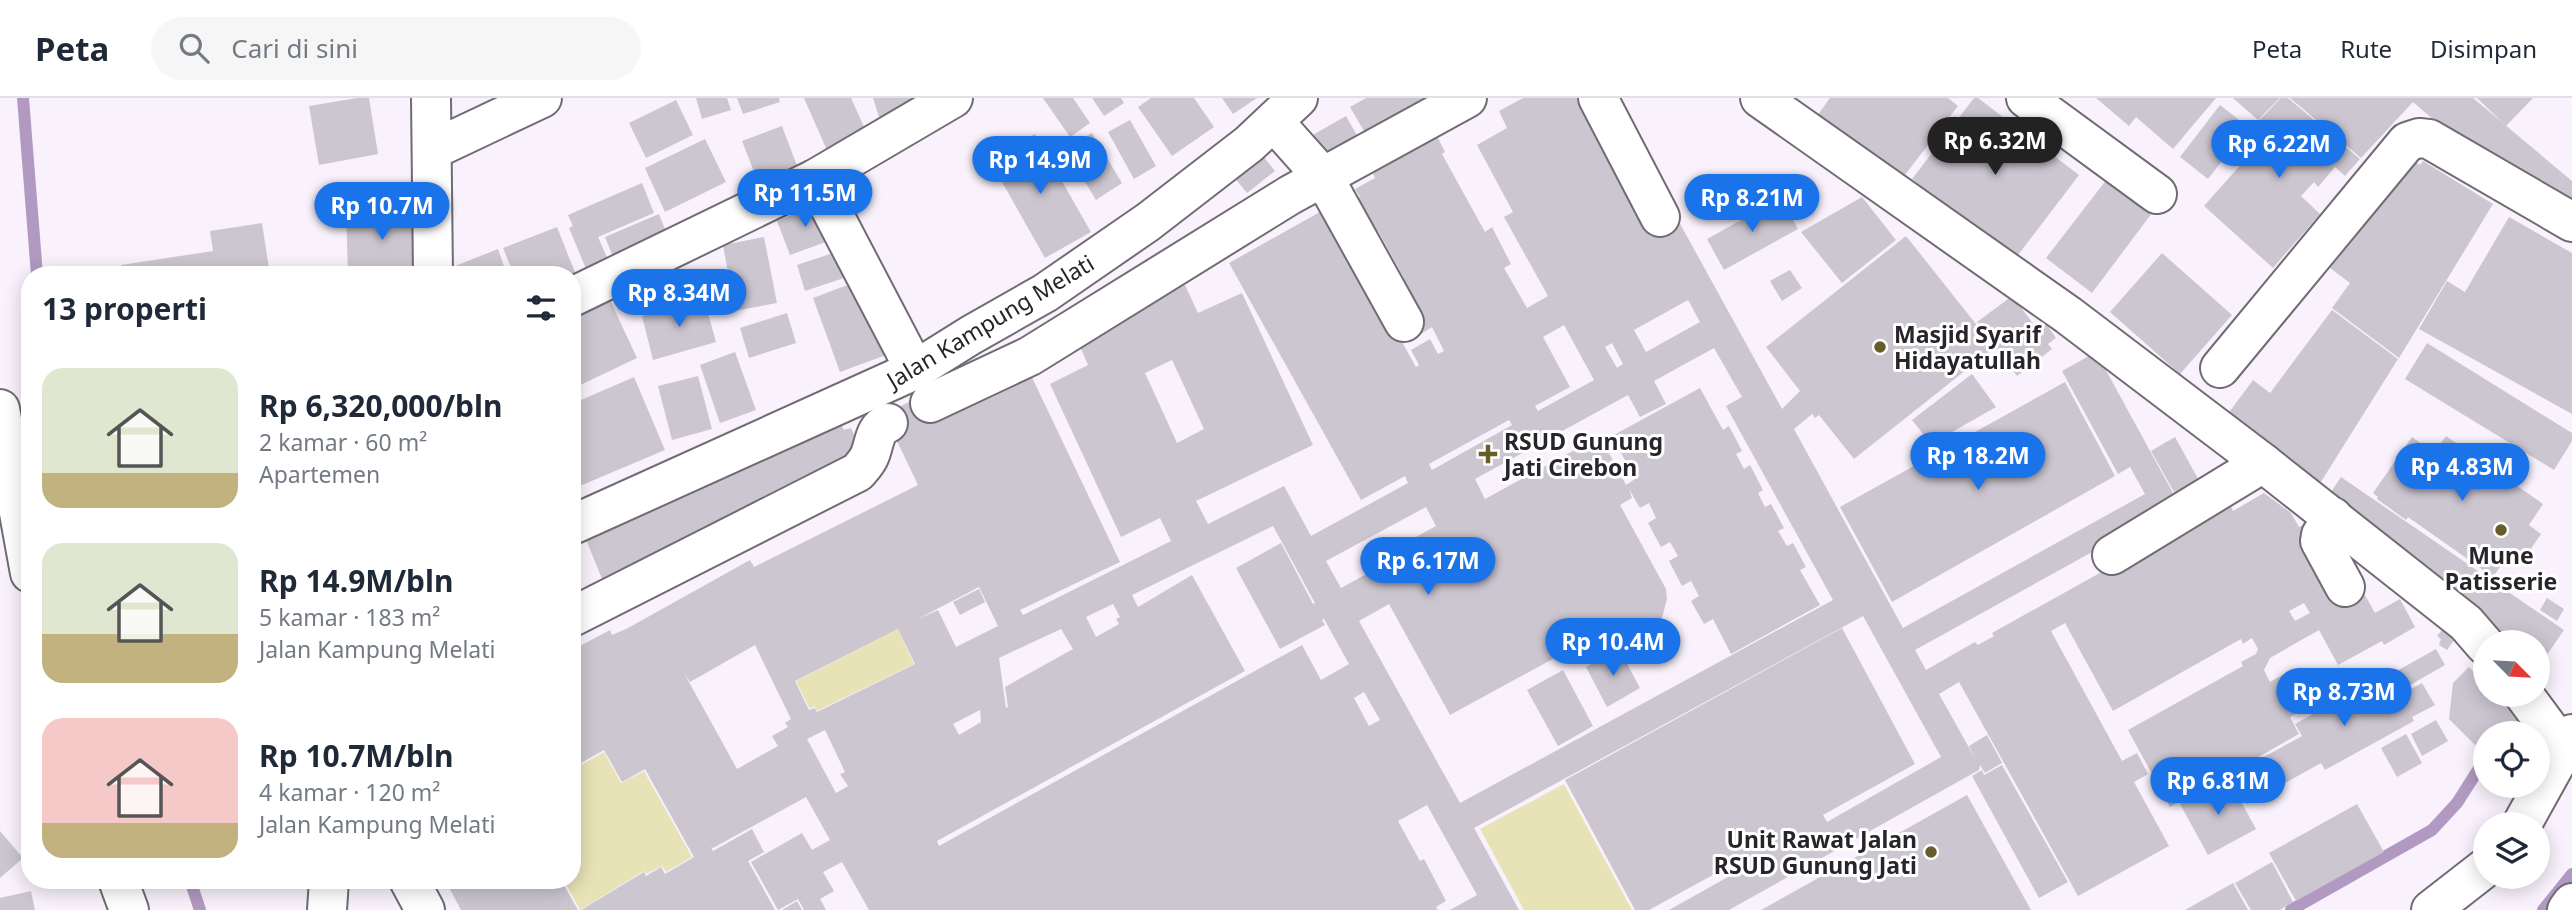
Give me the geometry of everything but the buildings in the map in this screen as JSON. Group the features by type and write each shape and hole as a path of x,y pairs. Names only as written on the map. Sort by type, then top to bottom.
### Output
{"street":[{"path":"431,98 433,266"},
{"path":"432,150 542,98"},
{"path":"581,293 815,179 953,98"},
{"path":"815,179 923,387 1030,356 1290,195 1467,98"},
{"path":"1598,98 1660,217"},
{"path":"1760,98 2068,315 2333,517 2473,631"},
{"path":"2026,98 2157,194"},
{"path":"1286,110 1404,322"},
{"name":"Jalan Kampung Melati","path":"581,521 923,387 971,335 1045,293 1148,222 1249,144 1286,110"},
{"path":"2220,368 2407,142 2419,138 2429,139 2572,222"},
{"path":"0,409 21,524"},
{"path":"581,612 858,472 867,461 881,426 888,423"},
{"path":"2112,555 2263,463"},
{"path":"2333,517 2320,541 2345,587"},
{"path":"2530,812 2564,764 2531,707"},
{"path":"2431,910 2473,878"},
{"path":"121,889 129,910"},
{"path":"327,910 328,889"},
{"path":"414,889 425,910"},
{"path":"2567,910 2572,903"}],"shaded area":[{"path":"898,629 914,664 817,711 815,706 810,709 796,681"},
{"path":"604,752 621,783 644,771 692,857 666,872 662,866 646,874 644,871 580,910 569,889 581,889 581,765"},
{"path":"1564,784 1632,910 1524,910 1480,829"}],"waterway":[{"path":"23,98 36,266"},
{"path":"2291,910 2432,830 2457,803 2473,778"},
{"path":"2543,910 2572,874"},
{"path":"193,889 200,910"}],"place":[{"name":"Masjid Syarif Hidayatullah","path":"1880,347"},
{"name":"RSUD Gunung Jati Cirebon","path":"1488,454"},
{"name":"Mune Patisserie","path":"2501,530"},
{"name":"Unit Rawat Jalan RSUD Gunung Jati","path":"1931,852"}]}
